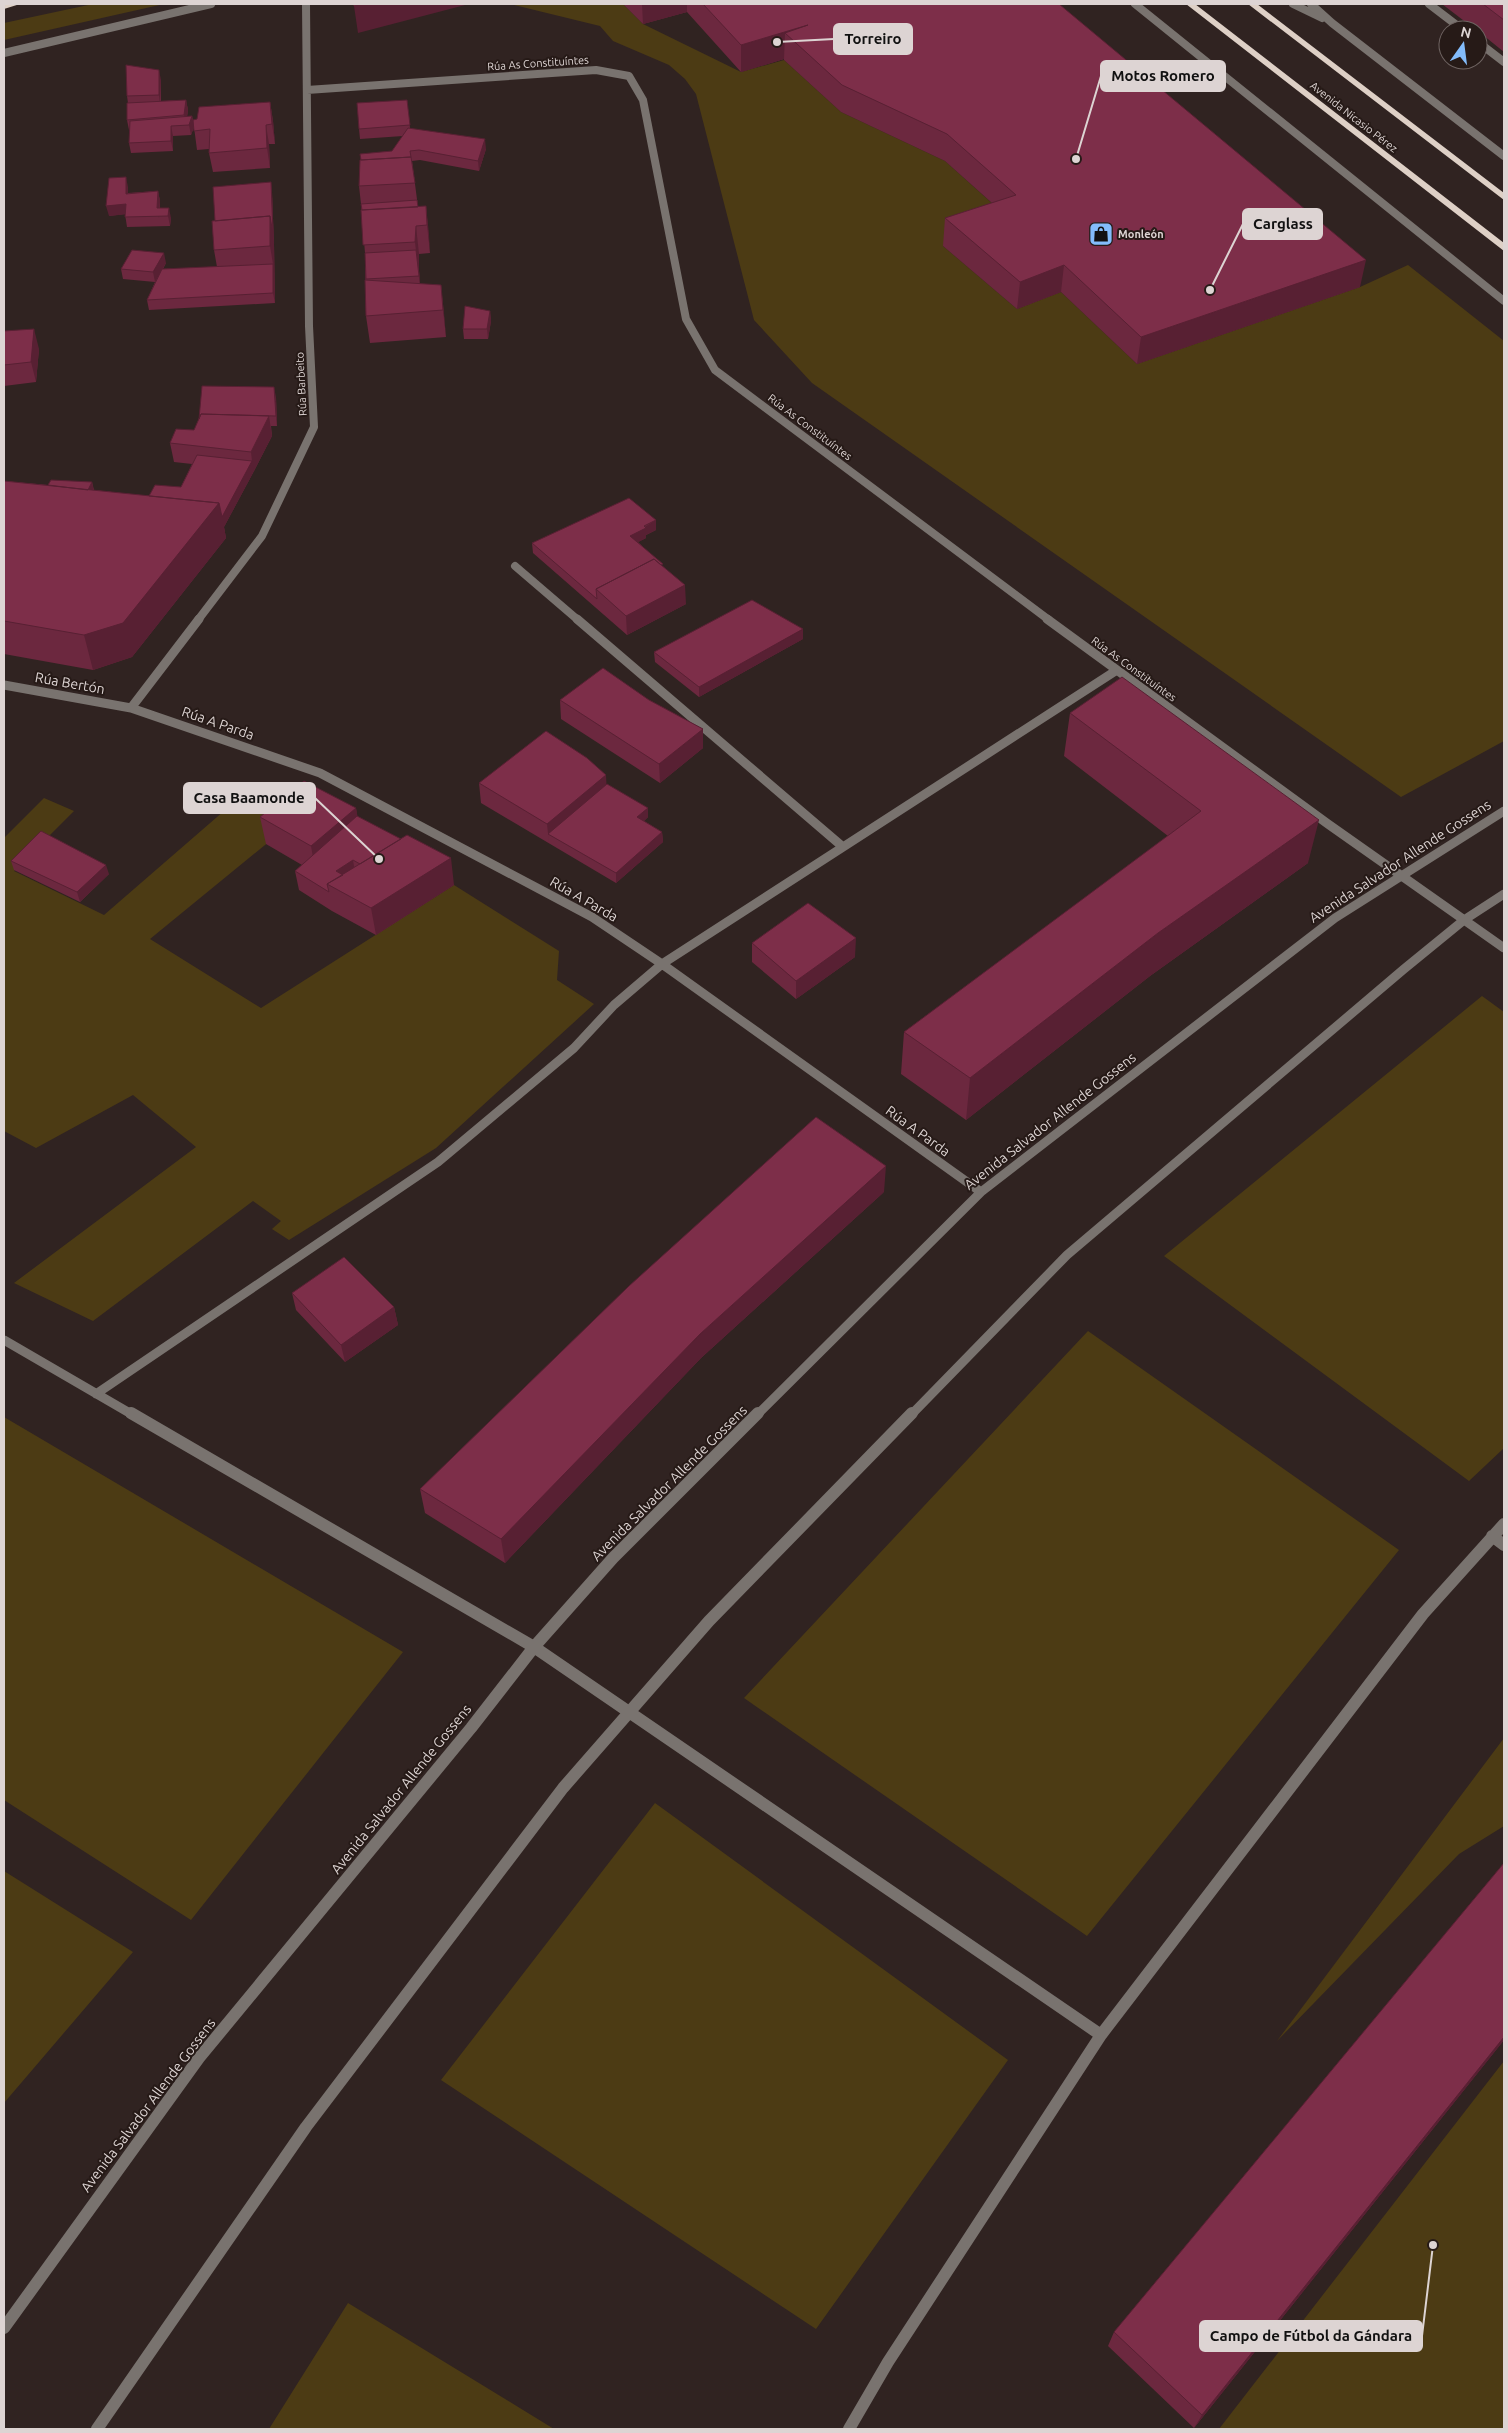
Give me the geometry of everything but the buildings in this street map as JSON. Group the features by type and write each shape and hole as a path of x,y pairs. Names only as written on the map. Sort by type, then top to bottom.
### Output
{"highway":[{"path":"4,6 16,4"},
{"name":"Avenida Nicasio Pérez","path":"1190,4 1504,248"},
{"path":"1252,4 1504,198"}],"street":[{"path":"4,53 211,4"},
{"name":"Rúa Barbeito","path":"131,708 262,536 314,427 309,326 306,4"},
{"path":"1136,4 1504,301"},
{"path":"1292,4 1332,23"},
{"path":"1312,4 1332,23 1504,156"},
{"path":"1429,4 1450,20"},
{"path":"1488,50 1504,62"},
{"name":"Rúa As Constituíntes","path":"307,90 596,70 629,76 643,100 686,319 716,370 925,529 1117,670 1401,876 1504,948"},
{"path":"1454,259 1504,291"},
{"path":"515,566 842,847"},
{"path":"96,1394 438,1162 574,1048 614,1005 662,964 1117,670"},
{"name":"Rúa Bertón","path":"4,685 131,708"},
{"name":"Rúa A Parda","path":"131,708 320,773 592,917 662,964 981,1192"},
{"name":"Avenida Salvador Allende Gossens","path":"4,2328 199,2058 471,1728 534,1647 613,1558 981,1192 1335,918 1504,811"},
{"path":"97,2429 306,2127 563,1788 709,1621 1067,1255 1404,969 1464,920 1504,894"},
{"path":"4,1340 534,1647 1102,2035"},
{"path":"849,2429 888,2362 1102,2035 1423,1614 1504,1524"},
{"path":"1492,1536 1504,1545"}],"shaded area":[{"path":"93,4 164,4 4,40 4,23"},
{"path":"510,4 623,4 643,24 741,72 784,60 841,112 945,161 1013,222 943,246 1017,309 1061,292 1137,364 1360,287 1408,265 1504,341 1504,741 1401,797 812,383 754,320 696,94 685,79 669,65 613,41 600,26"},
{"path":"247,791 309,809 150,939 261,1008 454,885 559,951 557,980 594,1004 436,1148 289,1240 272,1229 281,1221 253,1201 93,1321 14,1283 196,1147 133,1095 36,1148 4,1131 4,838 44,798 74,811 14,871 104,915"},
{"path":"1482,996 1504,1012 1504,1448 1469,1481 1164,1256"},
{"path":"1088,1331 1399,1550 1087,1936 744,1698"},
{"path":"4,1417 403,1652 191,1920 4,1800"},
{"path":"1504,1738 1504,1826 1459,1854 1277,2041"},
{"path":"655,1803 1008,2060 816,2329 441,2080"},
{"path":"4,1871 133,1952 4,2103"},
{"path":"1504,2061 1504,2429 1219,2429"},
{"path":"348,2303 554,2429 269,2429"}],"place":[{"name":"Torreiro","path":"777,42"},
{"name":"Motos Romero","path":"1076,159"},
{"name":"Monleón","path":"1101,234"},
{"name":"Carglass","path":"1210,290"},
{"name":"Casa Baamonde","path":"379,859"},
{"name":"Campo de Fútbol da Gándara","path":"1433,2245"}]}
